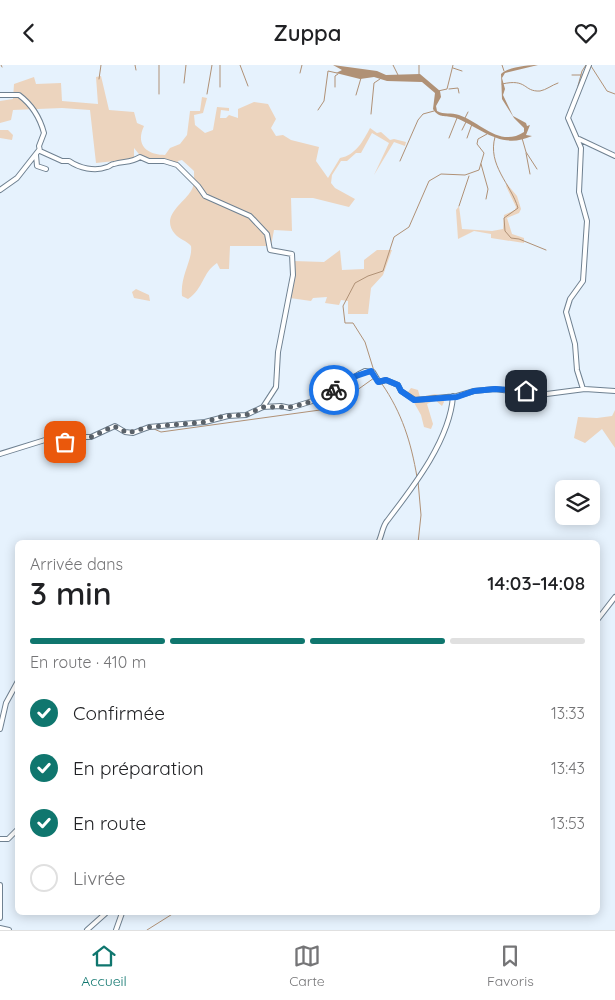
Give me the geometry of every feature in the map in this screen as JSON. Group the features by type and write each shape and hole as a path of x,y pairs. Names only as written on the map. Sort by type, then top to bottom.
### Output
{"street":[{"path":"583,389 577,370 575,344 566,312 570,299 583,281 587,241 587,216 579,192 581,148 568,115 589,65"},
{"path":"0,95 19,95 31,106 39,119 44,133 37,152 17,178 0,190"},
{"path":"578,138 615,155"},
{"path":"37,152 37,166 46,169"},
{"path":"37,152 62,161 68,160 79,167 87,169 134,161 140,157 149,161 174,163 198,186 205,196 255,219 267,234 270,250 292,253 293,275 278,352 276,387 263,407"},
{"path":"0,454 45,440 72,442 82,437 91,437 114,426 125,432 133,433 149,427 205,422 224,416 246,415 263,407 281,406 290,408 322,398 350,378 371,371 378,382 386,380 398,385 401,391 414,400 495,389 538,395 583,389 615,391"},
{"path":"379,540 385,524 407,496 444,434 452,415 454,396"},
{"path":"600,616 615,597"},
{"path":"0,729 6,703 15,686"},
{"path":"0,839 8,839 15,832"},
{"path":"0,885 0,918"},
{"path":"87,930 104,915"},
{"path":"116,930 121,915"},
{"path":"0,924 0,928 10,930"}],"shaded area":[{"path":"333,65 377,71 386,75 420,74 440,91 441,97 436,106 437,111 459,115 490,132 507,137 524,132 524,128 514,118 502,99 501,74 513,68 538,65 505,73 502,78 505,89 503,95 513,116 526,123 527,126 530,125 526,135 532,136 511,141 501,139 456,118 438,114 433,109 435,93 422,82 387,81 374,77 360,79 336,73 342,70"},
{"path":"101,76 109,110 134,112 137,123 144,126 141,139 144,148 159,155 165,155 170,148 180,144 187,135 190,111 200,111 202,97 207,98 203,113 194,115 195,125 205,133 213,130 217,107 229,108 229,111 221,110 220,118 226,118 229,115 238,118 238,109 254,102 268,104 276,119 271,128 276,136 283,135 291,140 319,147 316,161 328,178 340,158 355,151 370,128 377,133 381,132 390,140 406,142 405,146 394,142 374,175 389,143 372,133 361,153 356,153 347,161 341,161 332,175 331,183 335,188 355,199 349,207 313,198 291,198 292,231 274,230 271,246 230,246 229,269 220,269 217,263 208,271 197,290 188,299 182,296 182,288 191,246 175,234 170,222 174,211 192,189 194,171 182,160 178,161 177,165 143,159 134,148 134,159 96,163 90,110 62,108 13,110 11,120 0,123 0,101 13,99 14,84 34,77 36,84 61,83 62,101 98,104 96,77"},
{"path":"0,130 8,130 13,135 12,140 0,138"},
{"path":"507,184 517,196 521,209 519,213 507,218 512,234 524,238 524,243 491,238 491,234 474,231 458,239 456,210 459,206 462,229 492,231 503,229 504,215 515,210 516,207 506,186"},
{"path":"340,250 342,270 364,269 364,260 377,250 392,250 383,275 371,288 368,314 348,314 348,301 341,300 339,305 325,303 327,297 313,298 311,301 290,298 293,261 324,262"},
{"path":"136,289 149,295 150,301 134,298 132,292"},
{"path":"411,388 418,390 420,397 435,394 442,396 444,402 442,406 435,400 427,404 433,424 431,429 424,427 421,415 408,392"},
{"path":"615,410 615,448 602,429 585,443 574,438 578,417 597,418 612,416"}],"waterway":[{"path":"99,79 101,65"},
{"path":"135,65 136,70"},
{"path":"159,65 159,94"},
{"path":"184,83 186,65"},
{"path":"207,94 212,65"},
{"path":"220,65 220,87"},
{"path":"240,65 248,86"},
{"path":"300,73 302,65"},
{"path":"393,65 398,75"},
{"path":"419,65 419,74"},
{"path":"438,91 447,89 453,65"},
{"path":"502,65 504,71"},
{"path":"578,86 582,71 586,65"},
{"path":"591,66 607,91 615,94"},
{"path":"453,68 462,71"},
{"path":"318,110 324,101 328,71 337,73"},
{"path":"335,87 335,76 338,74"},
{"path":"572,75 581,75"},
{"path":"356,95 361,78"},
{"path":"371,114 374,83 380,79"},
{"path":"502,84 517,83 535,91 540,91 558,83"},
{"path":"449,89 458,88 459,93"},
{"path":"400,161 418,120 423,114 434,111"},
{"path":"465,118 468,112"},
{"path":"449,138 457,118"},
{"path":"462,130 466,122"},
{"path":"467,138 472,124"},
{"path":"374,371 365,342 353,323 345,323 343,306 355,283 383,271 394,237 409,227 429,181 441,174 465,175 479,170 484,153 477,144 478,139 487,134"},
{"path":"495,137 494,157 518,208 504,218 505,231 511,238 519,239 546,250"},
{"path":"522,138 526,152 537,169"},
{"path":"526,153 530,174"},
{"path":"481,164 488,189 486,199"},
{"path":"459,206 469,176"},
{"path":"146,430 154,429 161,432 320,410 334,412 343,409 346,398 374,378"},
{"path":"382,384 405,428 417,477"},
{"path":"418,481 421,515 418,540"},
{"path":"147,930 171,915"}],"way so far":[{"path":"65,442 72,442 82,437 91,437 112,426 117,426 125,432 133,433 149,427 167,427 205,422 224,416 246,415 263,407 281,406 290,408 322,398 334,390"}],"route":[{"path":"334,390 359,373 371,371 378,382 386,380 398,385 401,391 414,400 457,397 474,391 495,389 526,391"}]}
